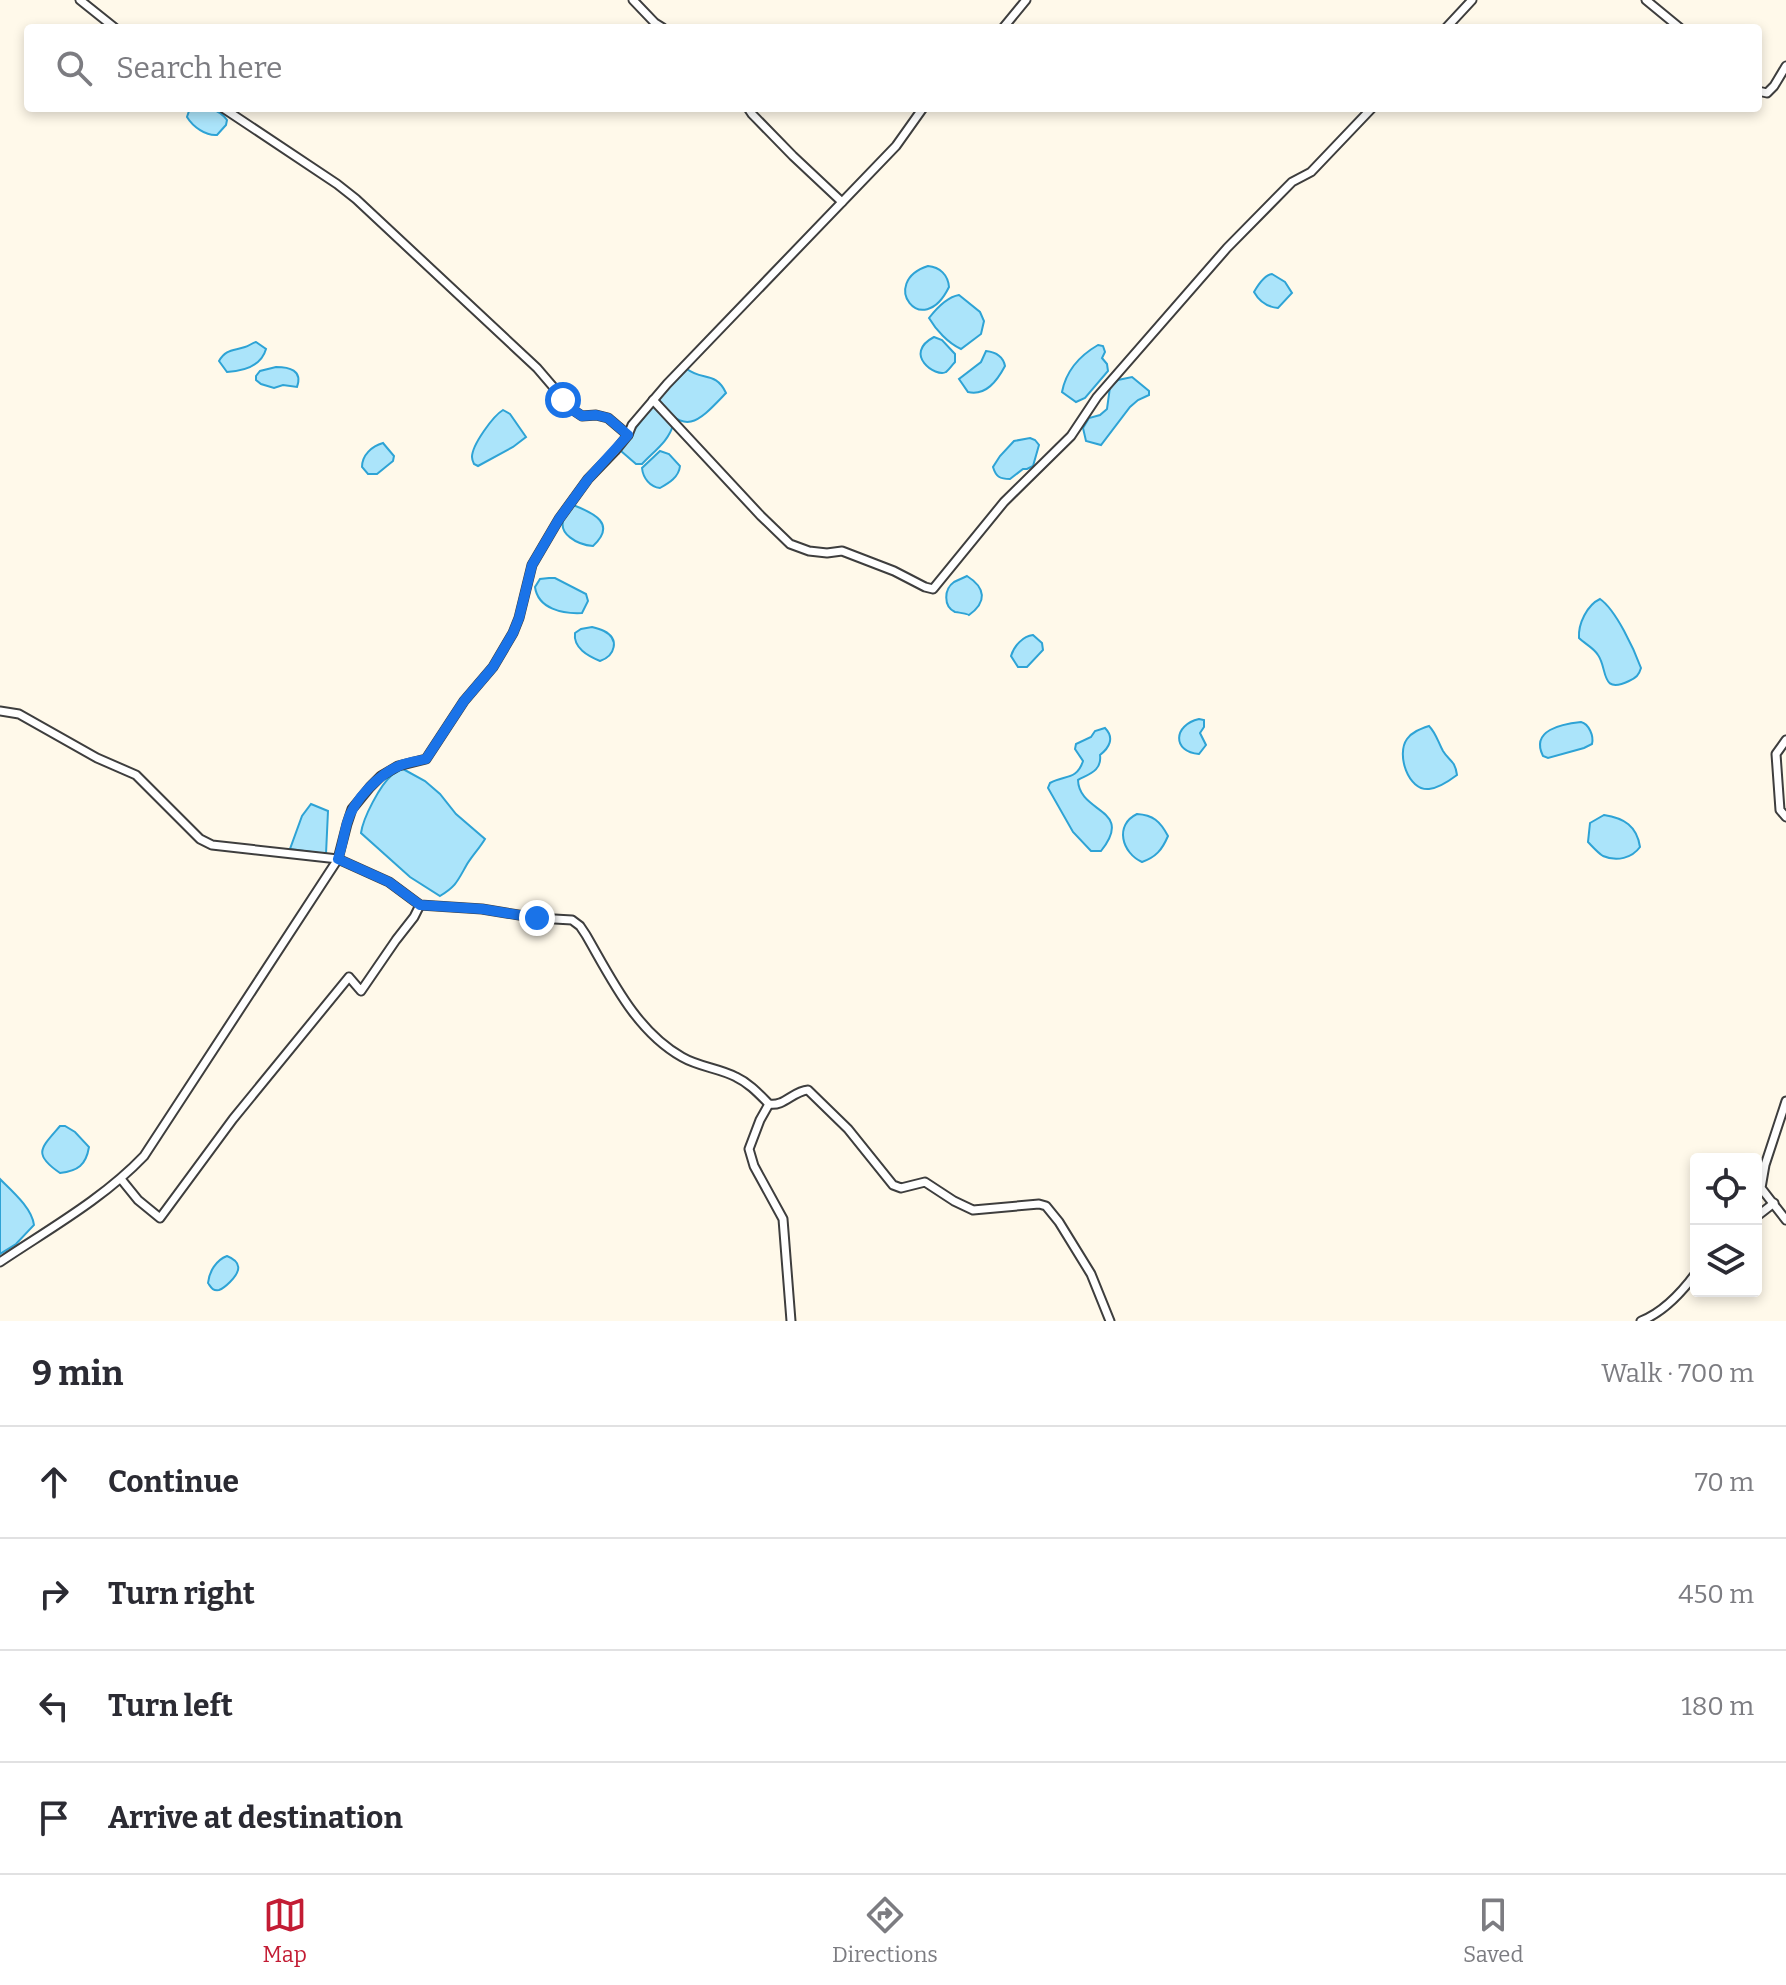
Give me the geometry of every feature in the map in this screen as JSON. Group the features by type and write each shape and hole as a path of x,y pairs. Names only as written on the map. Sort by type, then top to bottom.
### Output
{"street":[{"path":"80,0 110,24"},
{"path":"633,0 657,24"},
{"path":"1006,24 1026,0"},
{"path":"1450,24 1472,0"},
{"path":"1646,0 1675,24"},
{"path":"1762,92 1767,93 1774,86 1786,66"},
{"path":"229,112 356,199 520,351 573,410 582,416 608,418 628,435"},
{"path":"751,112 842,202"},
{"path":"0,1262 121,1179 144,1156 338,859 352,809 381,776 398,766 426,759 464,701 493,667 519,618 532,565 575,495 628,435 632,425 653,400 896,146 920,112"},
{"path":"653,400 790,544 809,551 842,551 933,589 1004,502 1071,436 1097,397 1227,248 1292,182 1311,172 1368,112"},
{"path":"0,711 19,714 86,752 136,775 200,839 212,845 338,859 389,882 420,905 572,920 586,935 623,1000 657,1038 681,1057 736,1077 769,1104 779,1105 808,1090 848,1129 893,1185 901,1188 925,1182 973,1210 1046,1206 1091,1274 1110,1321"},
{"path":"1786,740 1776,754 1780,810 1786,817"},
{"path":"121,1179 148,1210 160,1218 233,1119 349,977 361,991 420,905"},
{"path":"1786,1101 1765,1165 1761,1188 1786,1220"},
{"path":"769,1104 749,1149 754,1166 783,1219 791,1321"},
{"path":"1762,1212 1774,1203"},
{"path":"1641,1321 1680,1294 1690,1281"}],"water":[{"path":"189,112 218,112 227,120 217,135 213,135 196,127 187,117"},
{"path":"928,266 943,272 949,287 938,303 927,309 917,309 906,294 906,284 913,274"},
{"path":"1272,274 1285,282 1292,293 1278,308 1264,303 1254,292 1264,278"},
{"path":"959,295 980,312 984,321 981,334 961,349 943,336 929,318 938,307"},
{"path":"934,337 942,340 955,354 955,362 946,372 929,368 921,357 921,350"},
{"path":"256,342 266,349 260,360 245,369 227,372 219,361 224,354"},
{"path":"1098,345 1103,346 1105,352 1102,358 1108,371 1085,398 1076,402 1062,392 1064,384 1074,365"},
{"path":"986,351 998,355 1005,366 995,382 986,389 968,392 959,379 981,362"},
{"path":"276,367 296,373 297,387 283,385 274,388 256,380 260,371"},
{"path":"687,369 718,382 726,393 700,417 685,422 676,419 658,399"},
{"path":"1132,377 1149,391 1149,395 1130,407 1101,445 1086,441 1083,428 1089,418 1107,409 1110,387 1118,380"},
{"path":"652,407 673,425 660,446 642,464 636,464 621,451"},
{"path":"503,410 510,414 526,437 478,466 472,458 475,445"},
{"path":"1030,438 1039,445 1033,466 1010,479 999,477 993,467 1000,456 1014,441"},
{"path":"383,443 394,456 393,461 377,474 368,474 362,467 364,459 372,449"},
{"path":"660,451 669,454 680,466 676,476 660,488 648,481 642,468"},
{"path":"573,505 595,516 603,525 600,538 593,546 575,541 563,528 565,516"},
{"path":"967,576 978,585 982,595 979,605 969,615 951,609 946,597 954,582"},
{"path":"555,578 586,594 588,601 582,613 552,609 541,600 535,587 540,579"},
{"path":"1600,599 1618,621 1641,668 1635,677 1620,684 1609,683 1598,655 1579,638 1584,616"},
{"path":"592,627 609,634 614,643 609,655 600,661 582,651 576,643 575,633"},
{"path":"1033,635 1042,643 1043,650 1027,667 1018,667 1011,656 1012,652 1022,639"},
{"path":"1199,719 1204,720 1200,733 1206,745 1199,754 1184,749 1179,738 1184,727"},
{"path":"1581,722 1590,731 1592,744 1548,758 1543,756 1540,747 1544,734 1565,724"},
{"path":"1429,726 1453,763 1457,775 1429,789 1415,784 1410,778 1403,753 1409,737"},
{"path":"1105,728 1110,735 1110,743 1100,755 1099,765 1078,780 1081,791 1103,812 1112,827 1101,851 1091,851 1073,832 1048,788 1050,783 1074,774 1080,767 1083,761 1075,749 1076,744"},
{"path":"403,769 425,781 485,839 456,883 440,896 410,877 361,833 382,786"},
{"path":"311,804 328,811 326,854 290,849 302,816"},
{"path":"1137,814 1156,820 1168,836 1158,852 1142,862 1130,852 1123,839 1125,825"},
{"path":"1604,815 1618,818 1633,828 1640,847 1637,851 1624,858 1608,858 1588,842 1590,823"},
{"path":"60,1126 75,1132 89,1147 80,1166 60,1173 46,1161 42,1151"},
{"path":"0,1179 26,1206 34,1225 16,1244 0,1254"},
{"path":"227,1256 235,1261 238,1271 228,1284 215,1290 208,1283 210,1275 216,1263"}],"route":[{"path":"537,918 482,909 420,905 389,882 338,859 352,809 381,776 408,762 426,759 445,727 493,667 519,618 532,565 575,495 628,435 608,418 582,416 563,400"}]}
